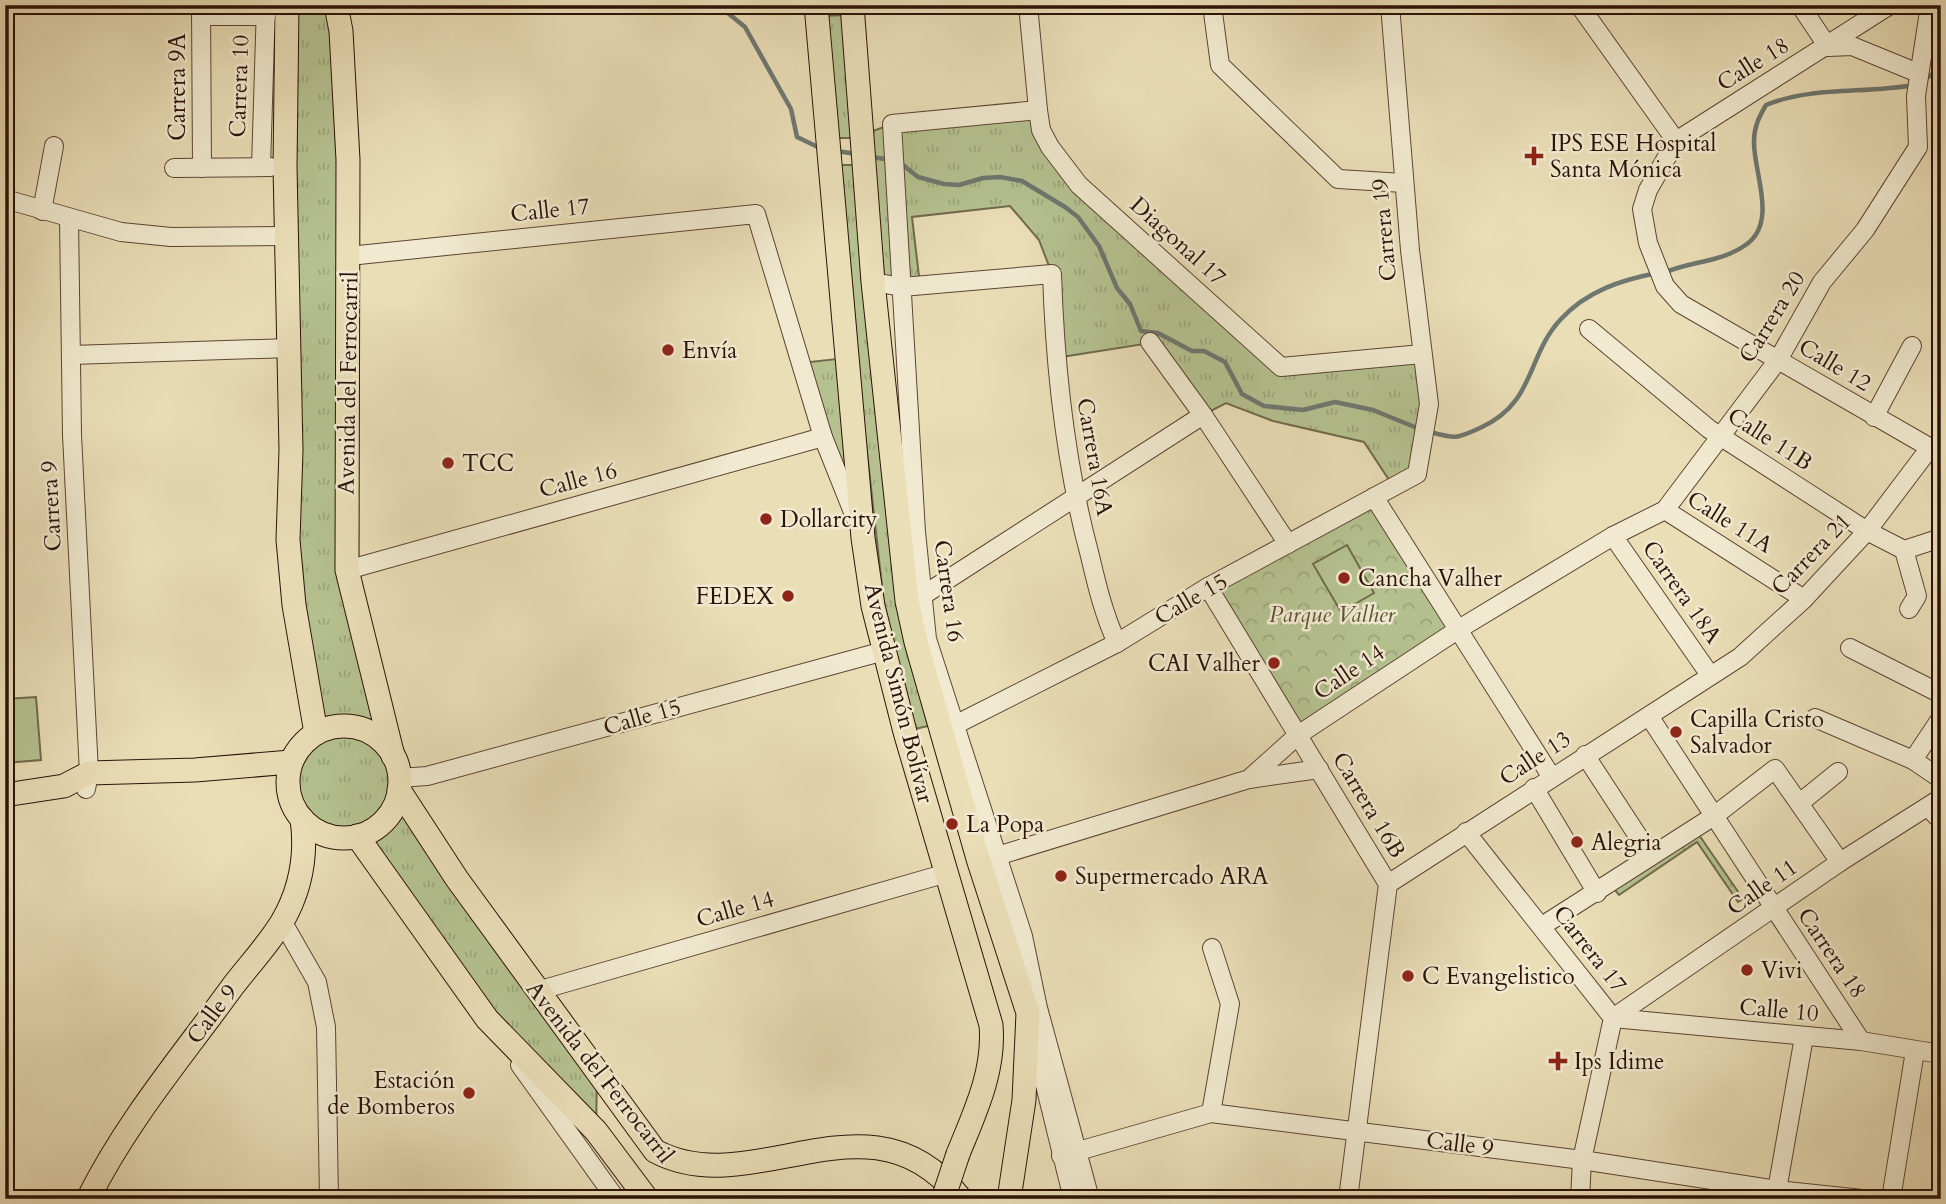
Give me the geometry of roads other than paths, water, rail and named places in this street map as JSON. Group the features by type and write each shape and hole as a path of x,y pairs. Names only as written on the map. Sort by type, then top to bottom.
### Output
{"main road":[{"name":"Avenida del Ferrocarril","path":"336,5 341,31 346,124 349,256 345,405 347,570 393,756"},
{"name":"Avenida Simón Bolívar","path":"816,5 828,165 863,538 873,606 947,873 988,1009 992,1042 986,1080 943,1199"},
{"name":"Avenida Simón Bolívar","path":"852,5 873,282 907,601 949,727 979,862 1033,1010 1024,1100 1009,1199"},
{"path":"273,9 285,167 287,236 290,348 288,540 294,605 316,733"},
{"path":"341,726 366,730 386,745 393,756 400,784 390,811 382,822 357,836 337,837 318,831 302,819 291,800 290,769 297,750 316,733 341,726"},
{"path":"5,795 80,783 195,770 290,769"},
{"name":"Avenida del Ferrocarril","path":"400,784 457,879 666,1163 691,1178 736,1186"},
{"name":"Calle 9","path":"88,1199 112,1155 155,1093 282,921 302,873 306,845 302,819"},
{"name":"Avenida del Ferrocarril","path":"357,836 487,1019 596,1131 647,1199"},
{"path":"802,1176 863,1158 896,1156 932,1170 961,1199"}],"street":[{"name":"Diagonal 17","path":"1028,5 1041,130 1050,147 1079,185 1280,367 1422,354"},
{"path":"1212,5 1220,65 1338,179 1404,183"},
{"name":"Carrera 19","path":"1390,5 1404,183 1429,404 1421,449"},
{"path":"1579,5 1676,141"},
{"path":"1800,5 1828,47 1852,46 1918,73 1930,5"},
{"name":"Calle 18","path":"1676,141 1828,47 1890,5"},
{"path":"201,10 273,9"},
{"name":"Carrera 10","path":"261,167 273,9"},
{"name":"Carrera 9A","path":"201,10 202,168"},
{"name":"Carrera 20","path":"1665,510 1778,359 1816,290 1865,230 1918,147 1918,73"},
{"name":"Carrera 16","path":"1038,110 892,133 911,286 915,532 927,639 949,727 997,856 1025,945 1033,1010 1069,1154 1073,1199"},
{"name":"Calle 12","path":"1676,141 1648,190 1642,209 1648,243 1665,286 1681,304 1935,451"},
{"path":"42,211 54,146"},
{"path":"174,168 285,167"},
{"path":"5,199 121,232 171,237 287,236"},
{"name":"Calle 17","path":"349,256 756,214 822,437"},
{"name":"Carrera 9","path":"69,219 80,783"},
{"name":"Carrera 16A","path":"911,286 1052,274 1055,358 1074,497 1107,622 1117,643"},
{"path":"873,282 911,286"},
{"name":"Calle 11B","path":"1589,329 1709,429 1867,531 1904,550"},
{"path":"1150,342 1203,415 1288,544"},
{"path":"1874,417 1912,346"},
{"path":"71,355 290,348"},
{"path":"922,596 1203,415"},
{"path":"822,437 863,538"},
{"name":"Calle 16","path":"347,570 822,437"},
{"name":"Calle 15","path":"949,727 1117,643 1208,587 1417,474 1421,449"},
{"name":"Carrera 21","path":"1710,675 1740,657 1804,598 1867,531 1935,451"},
{"path":"1374,497 1459,629 1505,707 1552,776"},
{"name":"Calle 14","path":"1249,779 1298,735 1459,629 1614,536 1665,510"},
{"name":"Calle 11A","path":"1665,510 1804,598"},
{"name":"Carrera 18A","path":"1614,536 1710,675"},
{"path":"1909,609 1917,596 1904,550 1941,538"},
{"name":"Carrera 16B","path":"1208,587 1388,884 1348,1199"},
{"path":"1850,648 1941,694"},
{"name":"Calle 15","path":"400,784 884,651"},
{"name":"Calle 13","path":"1388,884 1710,675"},
{"path":"1282,708 1300,719 1316,723"},
{"name":"Carrera 18","path":"1649,716 1773,911 1861,1041"},
{"path":"1815,718 1913,760 1941,779"},
{"path":"1913,760 1941,718"},
{"path":"1585,755 1651,856"},
{"name":"Calle 14","path":"997,856 1249,779 1319,769"},
{"path":"1542,926 1714,816 1775,769 1801,802 1840,862"},
{"path":"1801,802 1838,772"},
{"path":"1534,788 1597,892"},
{"path":"1935,802 1941,821"},
{"name":"Calle 11","path":"1613,1018 1773,911 1840,862 1935,802"},
{"name":"Carrera 17","path":"1466,832 1613,1018 1582,1160 1580,1199"},
{"name":"Calle 14","path":"537,991 947,873"},
{"path":"282,921 317,982 326,1027 329,1199"},
{"path":"1211,1113 1230,1004 1212,948"},
{"name":"Calle 10","path":"1613,1018 1861,1041 1941,1054"},
{"path":"487,1019 616,1199"},
{"path":"1773,1194 1804,1037"},
{"path":"1891,1199 1916,1051"},
{"name":"Calle 9","path":"1069,1154 1211,1113 1582,1160 1773,1194 1863,1199"},
{"name":"Carrera 16","path":"1069,1154 1090,1199"}],"waterway":[{"path":"718,5 745,27 791,109 797,137 822,149"},
{"path":"1924,80 1941,68"},
{"path":"1666,272 1738,250 1756,234 1763,209 1754,136 1757,122 1766,105 1802,95 1914,85"},
{"path":"837,151 856,154"},
{"path":"872,157 891,160"},
{"path":"899,162 918,177 944,184 959,185 983,178 1000,177 1022,181 1065,207 1078,217 1099,246 1117,288 1130,304 1141,331 1158,333 1192,351 1204,351 1225,362 1242,394 1264,406 1303,410 1335,402 1373,410 1422,430"},
{"path":"1430,432 1451,437 1460,436 1498,418 1521,392 1550,333 1571,309 1605,288 1657,273"}],"place":[{"name":"IPS ESE Hospital Santa Mónica","path":"1534,156"},
{"name":"Envía","path":"668,350"},
{"name":"TCC","path":"448,463"},
{"name":"Dollarcity","path":"766,519"},
{"name":"Cancha Valher","path":"1344,578"},
{"name":"FEDEX","path":"788,596"},
{"name":"CAI Valher","path":"1274,663"},
{"name":"Capilla Cristo Salvador","path":"1676,732"},
{"name":"La Popa","path":"952,824"},
{"name":"Alegria","path":"1577,842"},
{"name":"Supermercado ARA","path":"1061,876"},
{"name":"Vivi","path":"1747,970"},
{"name":"C Evangelistico","path":"1408,976"},
{"name":"Ips Idime","path":"1558,1061"},
{"name":"Estación de Bomberos","path":"469,1093"}],"park label":[{"name":"Parque Valher","path":"1332,614"}]}
